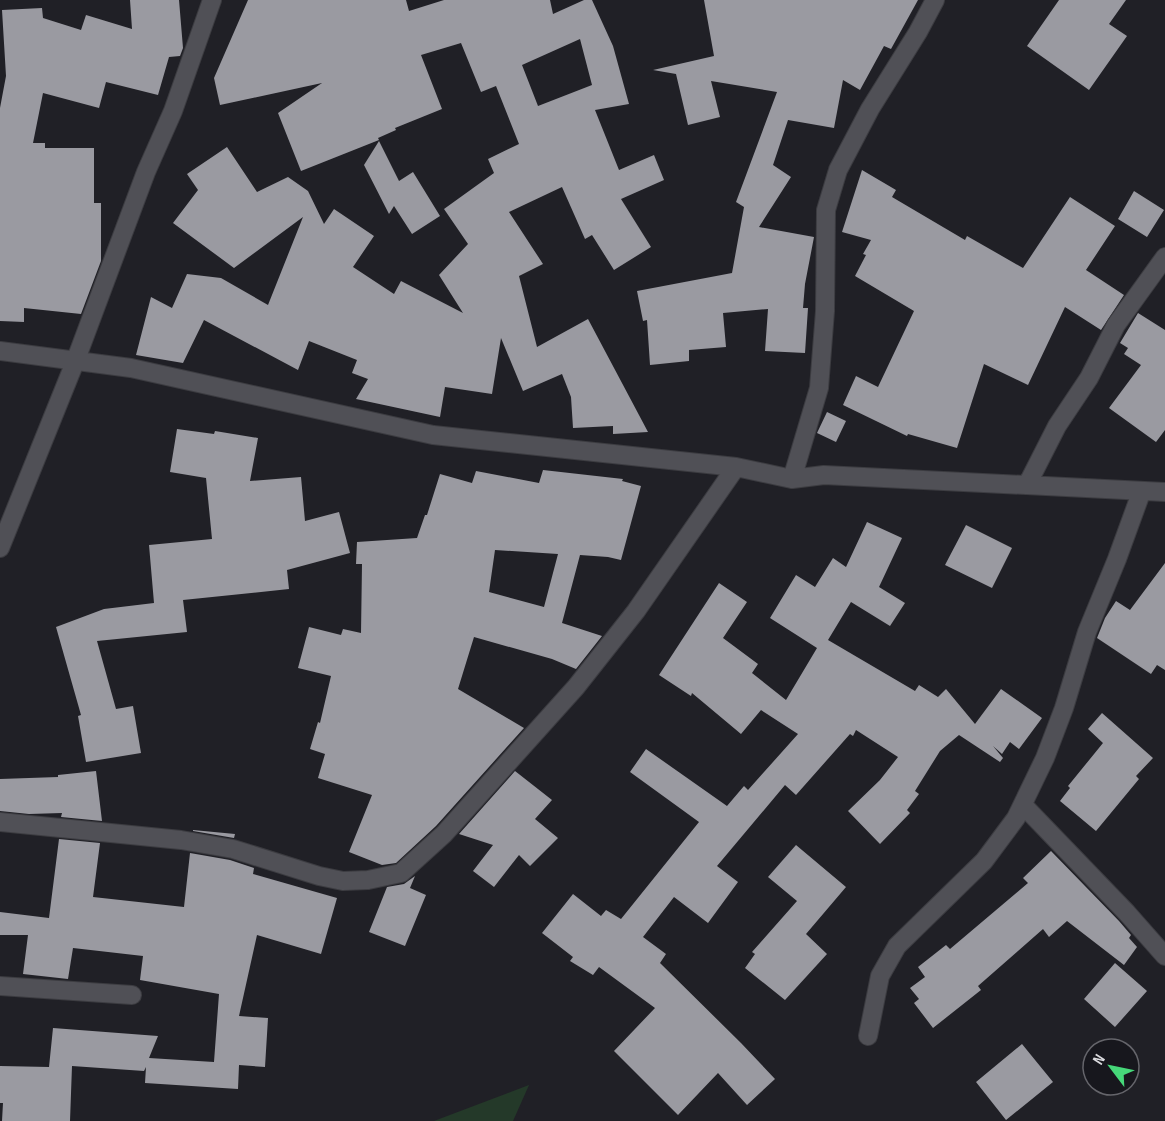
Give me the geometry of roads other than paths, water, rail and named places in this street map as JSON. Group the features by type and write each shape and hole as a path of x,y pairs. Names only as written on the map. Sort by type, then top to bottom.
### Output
{"street":[{"path":"0,548 75,362 146,172 173,111 212,0"},
{"path":"792,479 819,388 825,311 826,210 838,170 870,109 935,0"},
{"path":"1027,485 1057,426 1089,378 1116,325 1165,257"},
{"path":"0,351 131,368 433,435 736,466 792,479 824,475 1141,493 1165,492"},
{"path":"0,822 182,840 233,849 319,876 343,881 368,880 401,873 444,834 576,687 636,611 736,466"},
{"path":"868,1036 880,976 897,946 984,861 1023,805 1045,758 1064,708 1087,632 1118,559 1141,493"},
{"path":"1023,805 1165,956"},
{"path":"0,986 132,995"}]}
